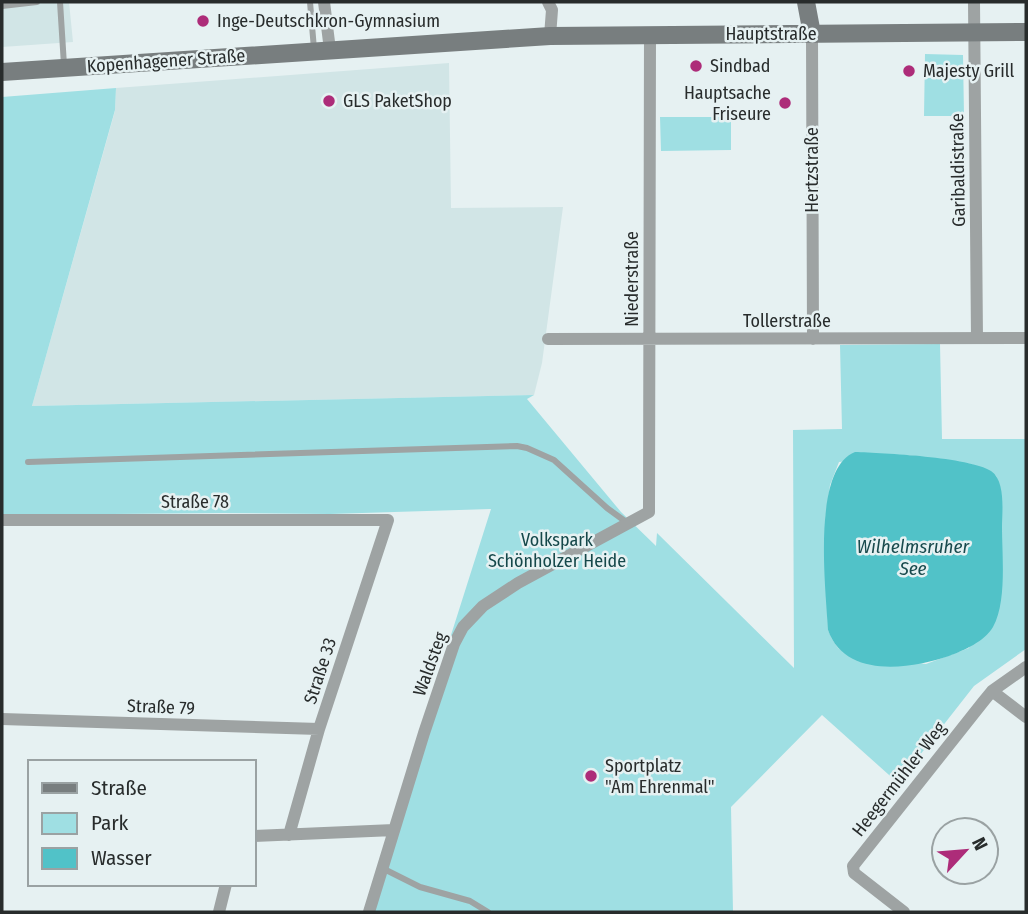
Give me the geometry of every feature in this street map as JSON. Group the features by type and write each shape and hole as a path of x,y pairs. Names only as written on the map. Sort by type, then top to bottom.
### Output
{"main road":[{"name":"Hertzstraße","path":"806,2 813,34"},
{"name":"Hauptstraße","path":"550,36 1026,32"},
{"name":"Kopenhagener Straße","path":"2,72 550,36"}],"street":[{"path":"322,51 324,2"},
{"path":"548,2 552,10 550,36"},
{"name":"Garibaldistraße","path":"975,2 976,338"},
{"name":"Niederstraße","path":"634,521 649,512 650,34"},
{"name":"Hertzstraße","path":"813,34 813,339"},
{"name":"Tollerstraße","path":"548,339 1026,338"},
{"name":"Straße 78","path":"2,520 388,520"},
{"name":"Straße 33","path":"289,835 319,729 388,520"},
{"name":"Waldsteg","path":"369,912 424,733 454,644 463,627 483,606 518,583 634,521"},
{"name":"Heegermühler Weg","path":"904,912 854,873 853,866 992,691 1026,667"},
{"path":"992,691 1026,717"},
{"name":"Straße 79","path":"2,719 319,729"},
{"path":"256,836 394,830"},
{"path":"219,912 226,886"}],"lane":[{"path":"2,6 37,2"},
{"path":"60,2 64,67"},
{"path":"310,2 322,51"},
{"path":"28,462 517,446 554,460 607,508 634,521"},
{"path":"383,868 420,887 470,901 488,912"}],"shaded area":[{"path":"2,2 69,2 73,42 2,47"},
{"path":"449,63 451,208 563,207 542,363 534,395 32,406 115,111 116,88"}],"green space":[{"path":"925,54 963,55 964,116 924,116"},
{"name":"Volkspark Schönholzer Heide","path":"116,88 115,110 32,406 534,395 527,399 621,512 656,546 657,533 794,668 793,430 842,429 840,345 940,344 942,439 1026,439 1026,649 974,686 898,783 822,715 731,807 733,912 373,912 445,654 491,509 330,514 2,515 2,97","holes":["909,455 971,464 996,476 1002,510 969,648 926,664 851,657 838,648 828,630 825,521 830,485 839,462"]},
{"path":"660,117 731,117 731,150 661,151"}],"water":[{"name":"Wilhelmsruher See","path":"855,452 964,462 980,466 996,476 1002,497 1002,592 993,627 979,641 934,661 898,666 864,663 849,657 837,646 828,630 824,532 832,481 841,463"}],"place":[{"name":"Inge-Deutschkron-Gymnasium","path":"203,21"},
{"name":"Sindbad","path":"696,66"},
{"name":"Majesty Grill","path":"909,71"},
{"name":"GLS PaketShop","path":"329,101"},
{"name":"Hauptsache Friseure","path":"785,103"},
{"name":"Sportplatz \"Am Ehrenmal\"","path":"591,776"}]}
